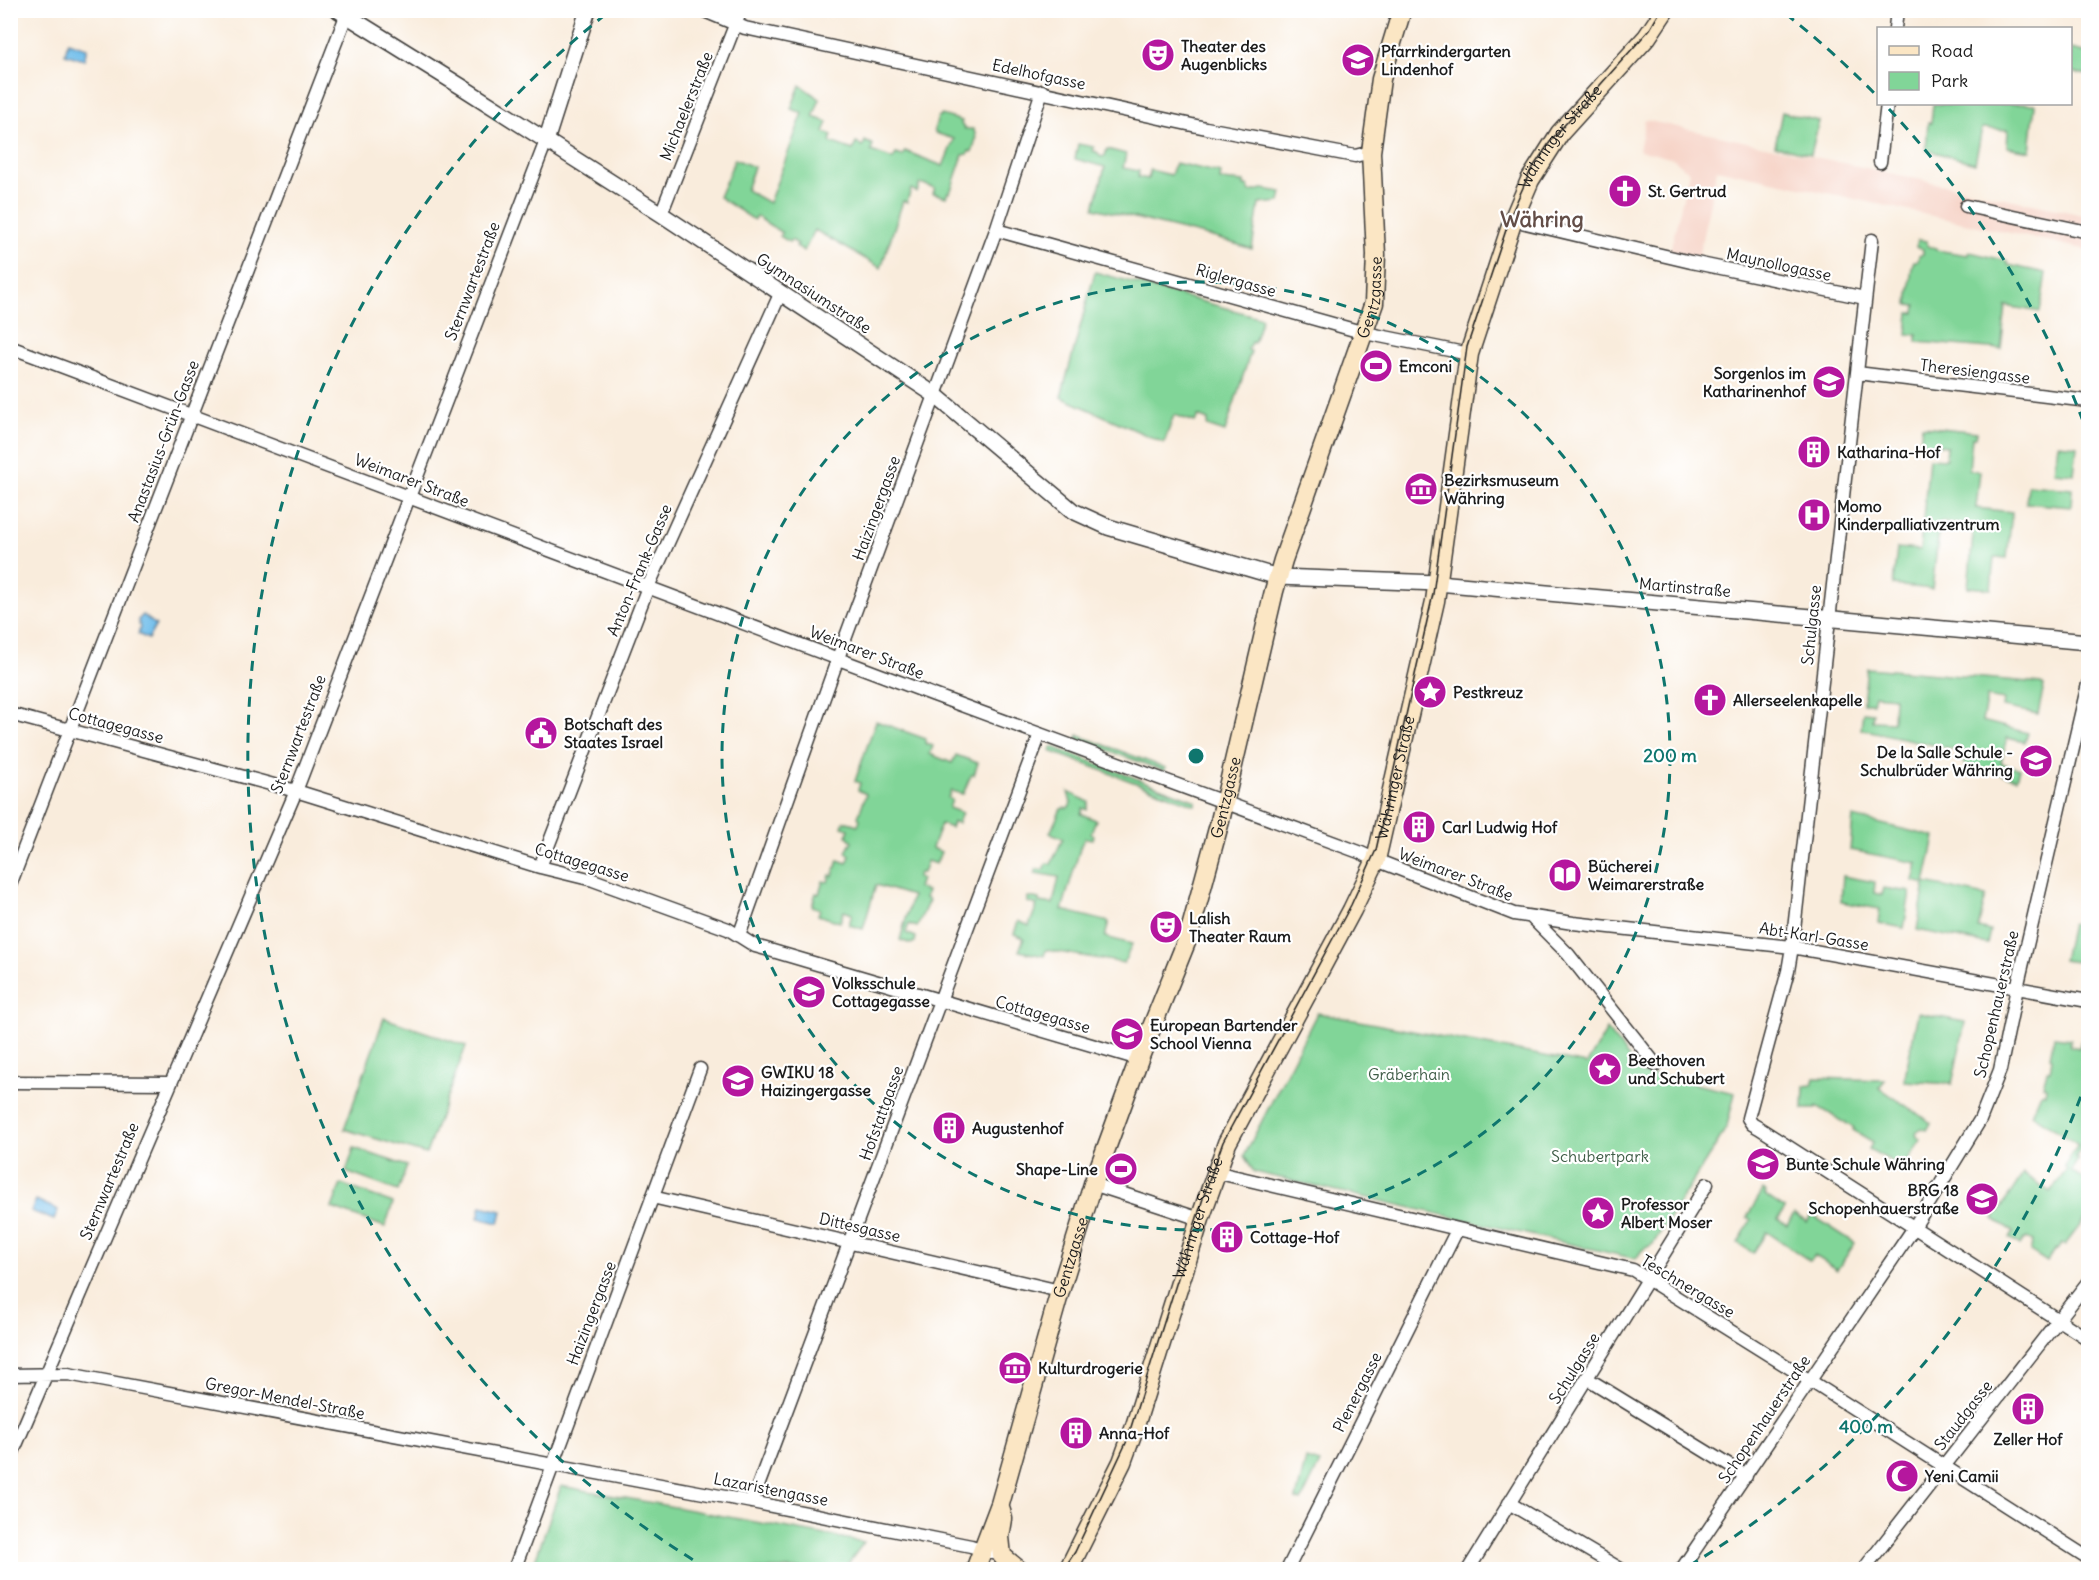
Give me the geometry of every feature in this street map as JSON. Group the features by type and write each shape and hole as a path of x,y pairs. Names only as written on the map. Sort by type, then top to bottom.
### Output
{"main road":[{"name":"Gentzgasse","path":"975,1569 1000,1504 1060,1291 1093,1184 1139,1059 1189,935 1224,803 1278,577 1374,303 1376,255 1371,152 1381,79 1402,10"},
{"name":"Währinger Straße","path":"1068,1569 1122,1462 1215,1172 1244,1111 1352,910 1376,860 1419,679 1438,583 1469,354 1513,220 1530,180 1560,133 1647,37 1665,10"},
{"path":"1000,1504 1003,1519 1000,1537 1002,1556 1019,1569"},
{"name":"Währinger Straße","path":"1075,1569 1082,1544"}],"street":[{"name":"Sternwartestraße","path":"10,1459 296,791 546,141 588,10"},
{"name":"Edelhofgasse","path":"702,10 745,28 1206,128 1355,156 1371,152"},
{"name":"Michaelerstraße","path":"661,214 741,10"},
{"path":"1895,27 1897,10"},
{"name":"Gymnasiumstraße","path":"344,12 661,214 935,395 1073,511 1108,526 1278,577"},
{"name":"Anastasius-Grün-Gasse","path":"10,885 192,416 344,12"},
{"name":"Haizingergasse","path":"739,936 838,658 996,230 1042,91"},
{"path":"1880,162 1887,105"},
{"path":"1966,206 2088,232"},
{"name":"Maynollogasse","path":"1513,220 1687,261 1865,298"},
{"name":"Riglergasse","path":"996,230 1365,333 1469,354"},
{"name":"Schulgasse","path":"1872,240 1792,947 1788,971 1748,1118 1752,1124 1913,1229"},
{"name":"Anton-Frank-Gasse","path":"540,867 648,587 781,292"},
{"name":"Weimarer Straße","path":"10,347 1224,803 1337,843 1514,914 1532,917"},
{"name":"Theresiengasse","path":"1857,373 2088,401"},
{"name":"Martinstraße","path":"1278,577 1438,583 2088,642"},
{"name":"Schopenhauerstraße","path":"1681,1569 1913,1229 1980,1120 2000,1070 2088,684"},
{"name":"Cottagegasse","path":"10,714 296,791 540,867 593,880 728,929 755,946 1139,1059"},
{"name":"Hofstattgasse","path":"752,1502 1040,734"},
{"path":"1532,917 1568,954 1656,1065"},
{"name":"Abt-Karl-Gasse","path":"1532,917 1792,947 2088,1001"},
{"name":"Haizingergasse","path":"514,1569 700,1069"},
{"path":"10,1082 170,1083"},
{"name":"Teschnergasse","path":"1215,1172 1633,1270 2088,1558"},
{"path":"1093,1184 1200,1219"},
{"name":"Schulgasse","path":"1468,1569 1707,1184"},
{"name":"Dittesgasse","path":"652,1197 1060,1291"},
{"path":"1913,1229 2088,1340"},
{"name":"Plenergasse","path":"1287,1569 1457,1230"},
{"name":"Staudgasse","path":"1863,1569 2088,1282"},
{"name":"Gregor-Mendel-Straße","path":"10,1374 68,1374 552,1465"},
{"path":"1588,1379 1746,1476"},
{"name":"Lazaristengasse","path":"552,1465 982,1548 1002,1556"},
{"path":"1509,1503 1622,1569"}],"shaded area":[{"path":"1645,120 2088,216 2088,250 1717,169 1698,258 1670,252 1689,172 1674,159 1639,150"}],"green space":[{"path":"2072,49 2088,53 2088,75 2072,72"},
{"path":"800,85 820,99 813,117 828,122 824,132 832,135 830,142 853,150 856,143 863,146 865,141 873,145 871,151 893,159 896,154 903,156 905,151 943,166 954,139 935,133 938,117 942,115 962,121 961,124 965,129 973,129 975,132 972,152 969,151 968,154 963,155 950,193 948,192 946,197 933,193 935,188 920,183 917,192 911,189 907,202 903,201 881,268 815,230 804,251 796,246 798,244 791,240 789,242 780,236 782,233 756,216 754,220 719,197 735,159 754,167 746,190 769,203 803,113 791,109"},
{"path":"1933,105 2035,105 2030,151 2007,147 2008,130 1982,128 1975,163 1926,150 1928,122 1931,123"},
{"path":"1782,112 1819,121 1811,154 1775,146"},
{"path":"1078,144 1094,147 1093,151 1101,157 1105,156 1107,149 1126,154 1123,168 1139,171 1138,177 1148,179 1150,170 1171,175 1175,163 1221,173 1220,180 1244,182 1244,186 1247,186 1250,192 1263,189 1282,192 1280,202 1259,204 1252,249 1094,208 1105,167 1075,159"},
{"path":"1918,240 1927,241 1927,246 1936,248 1936,250 1968,255 1970,252 2008,261 2008,265 2046,273 2040,312 2006,306 2001,349 1917,342 1917,335 1907,334 1909,313 1915,313 1916,306 1908,305 1912,266 1914,261 1918,261 1919,256 1923,254 1923,249 1916,247"},
{"path":"1095,272 1262,318 1254,343 1251,342 1248,350 1251,351 1225,432 1207,426 1208,420 1198,416 1195,422 1174,415 1164,443 1061,397"},
{"path":"1922,426 1977,432 1976,437 1972,437 1969,470 1980,471 1976,508 2012,512 2007,558 1994,557 1991,589 1968,587 1974,525 1940,522 1932,589 1893,585 1897,548 1920,550 1929,458 1946,459 1947,446 1920,443"},
{"path":"2058,444 2077,446 2074,474 2054,472"},
{"path":"2028,485 2072,489 2071,507 2026,503"},
{"path":"1867,668 2041,683 2044,686 2038,714 2003,707 2004,700 1987,697 1982,721 2028,733 2025,742 2007,738 2001,763 2020,769 2017,778 1964,764 1966,752 1861,729 1863,712 1873,713 1872,721 1893,722 1894,697 1875,695 1873,703 1863,703"},
{"path":"876,721 926,739 925,743 933,746 930,754 952,763 956,755 978,763 963,794 951,791 948,798 952,800 949,808 962,813 958,823 953,822 951,828 941,824 932,848 941,852 936,864 927,861 923,873 919,873 917,877 921,879 918,888 927,891 925,898 929,900 917,927 909,924 906,933 916,937 915,942 911,944 900,940 912,896 876,885 863,929 849,925 852,914 844,911 840,922 818,915 820,909 812,906 823,881 828,882 830,875 833,876 838,860 847,863 850,856 846,852 852,841 847,836 849,829 842,827 844,821 858,825 860,819 858,817 866,794 858,790 860,783 855,781"},
{"path":"1078,735 1166,768 1164,771 1077,739"},
{"path":"1051,747 1196,801 1195,805 1050,751"},
{"path":"1068,792 1089,802 1087,810 1083,808 1081,814 1096,820 1091,833 1094,835 1093,839 1085,838 1081,845 1062,910 1109,922 1105,937 1132,944 1124,963 1046,950 1044,956 1019,951 1024,938 1014,934 1018,921 1029,926 1037,905 1027,902 1028,897 1039,899 1039,902 1053,904 1059,877 1035,873 1036,869 1044,870 1047,863 1051,864 1063,838 1050,833 1061,809 1069,807 1071,803"},
{"path":"1853,817 1935,837 1925,883 1986,896 1978,928 1990,931 1987,944 1917,930 1925,884 1913,881 1917,863 1850,850"},
{"path":"1843,876 1875,882 1874,893 1882,895 1884,888 1910,892 1904,928 1878,923 1880,909 1841,902"},
{"path":"2071,924 2085,927 2082,942 2088,943 2088,960 2079,959 2077,962 2063,960"},
{"name":"Schubertpark","path":"1317,1013 1587,1064 1607,1030 1642,1074 1680,1078 1695,1084 1735,1093 1727,1126 1719,1140 1653,1244 1642,1250 1636,1259 1254,1172 1244,1156"},
{"path":"1918,1013 1965,1022 1952,1084 1904,1081"},
{"path":"384,1018 466,1046 426,1154 344,1129"},
{"path":"2054,1037 2071,1039 2070,1046 2079,1048 2081,1041 2088,1043 2088,1144 2085,1142 2071,1170 2088,1183 2088,1215 2065,1245 2062,1243 2057,1250 2055,1249 2047,1262 2030,1251 2033,1241 2027,1238 2020,1245 2010,1238 2014,1232 1994,1219 2023,1174 2051,1192 2067,1169 2064,1166 2078,1145 2032,1114 2041,1093 2045,1094 2046,1087 2043,1086 2047,1071 2050,1071"},
{"path":"1814,1078 1885,1080 1880,1088 1931,1123 1927,1130 1922,1128 1916,1132 1917,1137 1921,1140 1902,1168 1899,1169 1900,1166 1869,1149 1873,1142 1853,1130 1854,1128 1817,1106 1816,1109 1803,1109 1804,1086 1812,1085"},
{"path":"354,1148 407,1166 398,1191 346,1172"},
{"path":"341,1184 393,1203 385,1227 332,1208"},
{"path":"1763,1190 1766,1192 1765,1195 1785,1209 1778,1219 1787,1225 1794,1214 1807,1222 1812,1215 1855,1243 1837,1270 1814,1255 1810,1261 1767,1232 1753,1253 1738,1243 1751,1220 1747,1217"},
{"path":"1306,1459 1320,1463 1301,1501 1296,1499"},
{"path":"561,1486 864,1542 844,1569 532,1569"}],"water":[{"path":"68,42 87,48 84,60 65,54"},
{"path":"143,615 156,625 148,639 138,634 140,628 138,620"},
{"path":"36,1200 58,1210 54,1220 31,1211"},
{"path":"481,1206 502,1211 499,1223 478,1218"}],"tram line":[{"path":"1063,1570 1075,1552 1126,1443 1223,1142 1351,905 1376,850 1433,594 1467,347 1512,212 1530,172 1552,139 1650,29 1661,10"}],"place":[{"name":"Theater des Augenblicks","path":"1158,55"},
{"name":"Pfarrkindergarten Lindenhof","path":"1358,60"},
{"name":"St. Gertrud","path":"1625,191"},
{"name":"Emconi","path":"1376,366"},
{"name":"Sorgenlos im Katharinenhof","path":"1829,382"},
{"name":"Katharina-Hof","path":"1814,452"},
{"name":"Bezirksmuseum Währing","path":"1421,489"},
{"name":"Momo Kinderpalliativzentrum","path":"1814,515"},
{"name":"Pestkreuz","path":"1430,692"},
{"name":"Allerseelenkapelle","path":"1710,700"},
{"name":"Botschaft des Staates Israel","path":"541,733"},
{"name":"De la Salle Schule - Schulbrüder Währing","path":"2036,761"},
{"name":"Carl Ludwig Hof","path":"1419,827"},
{"name":"Bücherei Weimarerstraße","path":"1565,875"},
{"name":"Lalish Theater Raum","path":"1166,927"},
{"name":"Volksschule Cottagegasse","path":"809,992"},
{"name":"European Bartender School Vienna","path":"1127,1034"},
{"name":"Beethoven und Schubert","path":"1605,1069"},
{"name":"GWIKU 18 Haizingergasse","path":"738,1081"},
{"name":"Augustenhof","path":"949,1128"},
{"name":"Bunte Schule Währing","path":"1763,1164"},
{"name":"Shape-Line","path":"1121,1169"},
{"name":"BRG 18 Schopenhauerstraße","path":"1982,1199"},
{"name":"Professor Albert Moser","path":"1598,1213"},
{"name":"Cottage-Hof","path":"1227,1237"},
{"name":"Kulturdrogerie","path":"1015,1368"},
{"name":"Zeller Hof","path":"2028,1409"},
{"name":"Anna-Hof","path":"1076,1433"},
{"name":"Yeni Camii","path":"1902,1476"}],"district":[{"name":"Währing","path":"1542,219"}],"park label":[{"name":"Gräberhain","path":"1409,1074"}]}
